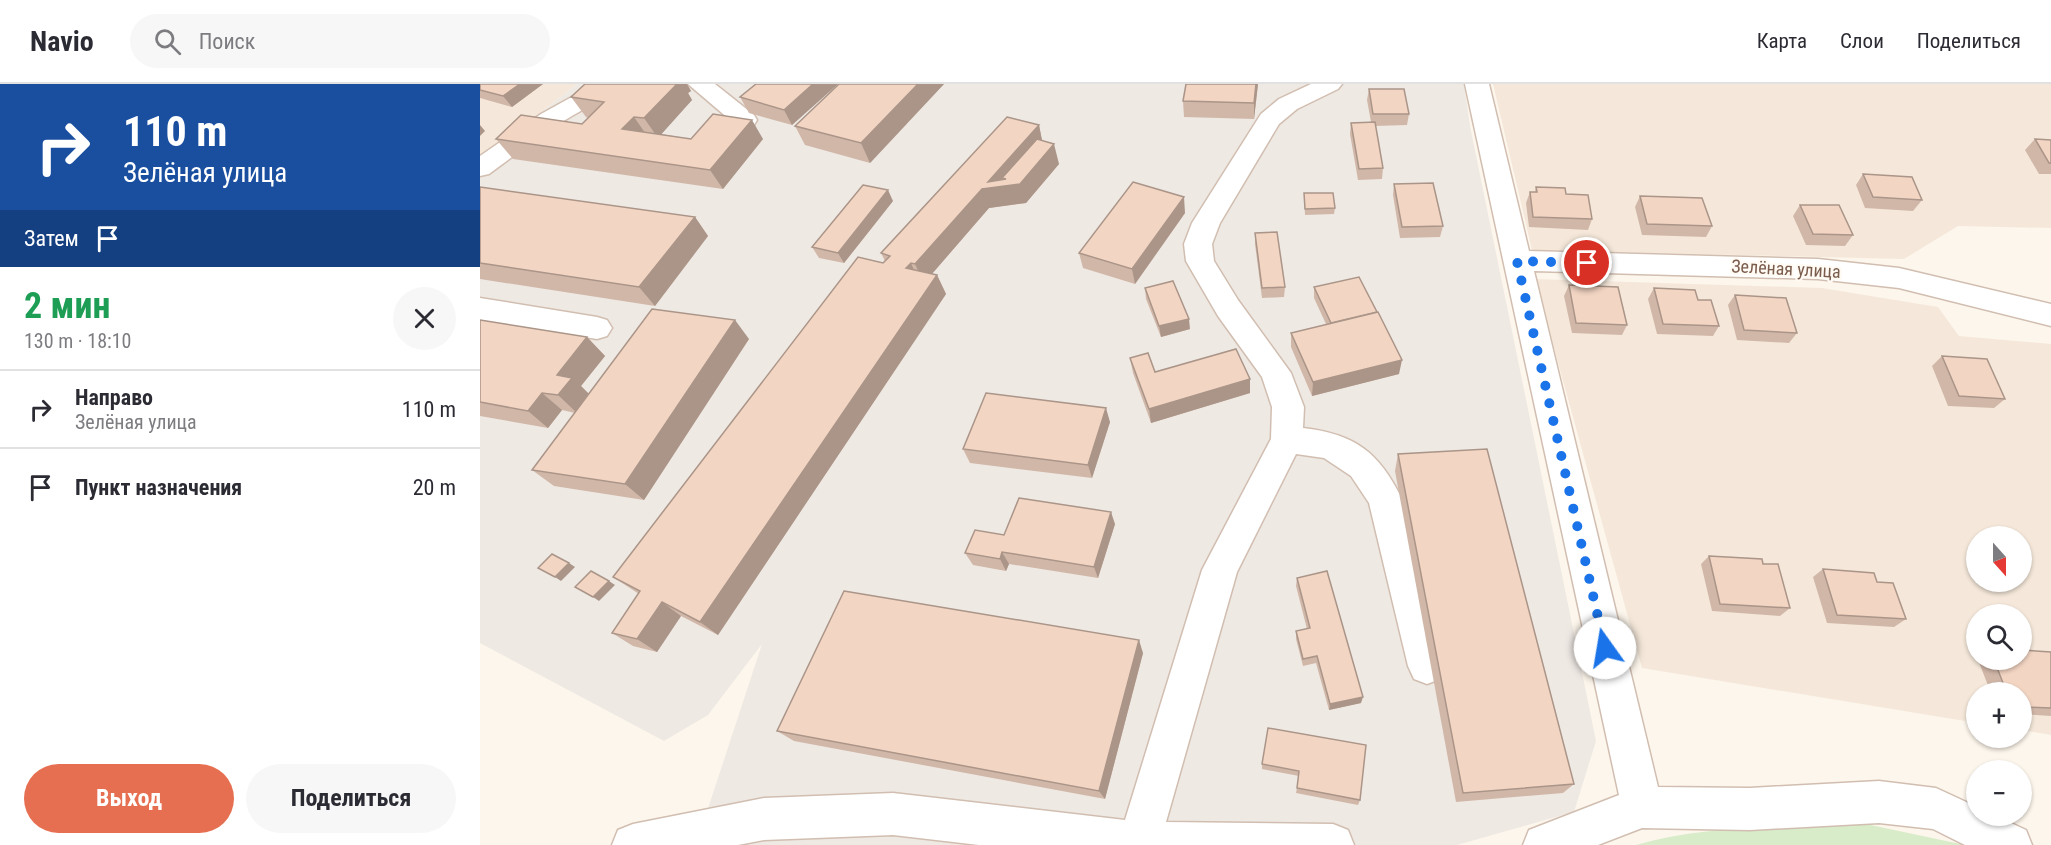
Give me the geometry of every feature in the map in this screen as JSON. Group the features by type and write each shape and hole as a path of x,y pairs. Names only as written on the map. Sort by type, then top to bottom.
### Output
{"street":[{"path":"480,168 521,139 587,98 605,89 626,84"},
{"path":"700,84 745,120"},
{"path":"1139,843 1220,570 1287,440 1288,407 1276,373 1228,308 1200,261 1198,244 1206,223 1270,119 1288,104 1330,84"},
{"path":"1477,84 1642,807"},
{"name":"Зелёная улица","path":"1517,261 1818,269 1899,278 2051,315"},
{"path":"480,309 597,327"},
{"path":"1287,440 1331,445 1363,466 1385,500 1427,666"},
{"path":"1545,845 1642,807 1750,808 1880,802 1936,809 2010,845"},
{"path":"633,845 764,819 892,814 1139,843 1333,844"}],"shaded area":[{"path":"480,84 577,84 480,160"},
{"path":"577,84 1464,84 1470,126 1596,741 1574,812 1457,845 696,845 762,644 708,715 664,741 480,643 480,160"},
{"path":"1493,84 2051,84 2051,228 1958,226 1904,259 1532,250"},
{"path":"1535,279 1822,288 1938,307 1959,336 2051,344 2051,735 2032,732 2032,682 1966,682 1966,721 1642,668"}],"green space":[{"path":"1866,824 1965,845 1636,845 1663,838 1721,830"}],"building":[{"path":"480,84 520,84 503,96 480,90"},
{"path":"585,84 677,84 644,118 634,117 622,129 691,139 713,114 752,120 710,170 496,139 521,115 582,124 604,102 571,97"},
{"path":"756,84 813,84 784,110 740,97"},
{"path":"839,84 918,84 861,143 795,126"},
{"path":"1186,84 1256,84 1254,103 1183,101"},
{"path":"1369,89 1404,89 1409,114 1373,114"},
{"path":"1007,117 1039,125 988,182 1006,179 1002,178 1037,139 1054,144 1020,184 982,189 915,264 911,263 906,268 937,275 700,622 662,602 637,639 612,633 640,591 613,577 858,257 883,263 890,256 881,253"},
{"path":"1375,122 1383,168 1359,169 1351,123"},
{"path":"2035,139 2051,140 2051,163 2049,163"},
{"path":"1863,174 1912,177 1922,200 1873,197"},
{"path":"1133,182 1184,197 1132,269 1079,253"},
{"path":"1433,183 1443,226 1402,227 1394,184"},
{"path":"863,185 888,190 838,253 812,247"},
{"path":"480,187 695,217 639,287 480,263"},
{"path":"1536,187 1565,188 1566,194 1588,195 1592,219 1533,217 1530,192 1537,192"},
{"path":"1304,193 1333,193 1335,208 1305,209"},
{"path":"1640,196 1702,198 1712,226 1647,224"},
{"path":"1800,205 1839,205 1853,235 1813,234"},
{"path":"1277,232 1285,287 1262,288 1255,233"},
{"path":"1359,277 1377,312 1331,323 1314,287"},
{"path":"1173,281 1189,319 1159,326 1145,288"},
{"path":"1569,285 1618,287 1627,325 1576,323"},
{"path":"1654,288 1695,290 1698,300 1711,300 1719,326 1663,324"},
{"path":"1735,295 1786,298 1797,333 1744,330"},
{"path":"652,309 735,320 625,484 532,470"},
{"path":"1378,312 1402,360 1313,382 1291,333"},
{"path":"480,320 587,337 557,375 572,378 558,395 542,393 528,411 480,402"},
{"path":"1236,349 1250,379 1149,409 1130,358 1148,353 1155,372"},
{"path":"1942,356 1987,359 2005,399 1959,396"},
{"path":"986,393 1106,408 1088,465 963,449"},
{"path":"1487,449 1574,784 1463,793 1398,454"},
{"path":"1019,498 1111,512 1094,567 1002,552 1000,559 965,553 975,530 1004,535"},
{"path":"552,554 569,563 555,577 538,568"},
{"path":"1709,556 1762,559 1763,564 1778,564 1790,608 1720,604"},
{"path":"1823,569 1874,573 1877,582 1893,583 1906,619 1837,615"},
{"path":"591,571 609,581 593,597 575,587"},
{"path":"1327,571 1363,697 1330,704 1317,656 1303,659 1296,631 1310,628 1297,578"},
{"path":"844,591 1139,640 1099,791 777,731"},
{"path":"2032,651 2051,652 2051,708 2032,707 2032,682 2003,682 1998,670 2032,670"},
{"path":"1268,728 1366,745 1360,800 1297,788 1299,771 1262,764"}],"route":[{"path":"1587,263 1517,261 1605,648"}]}
